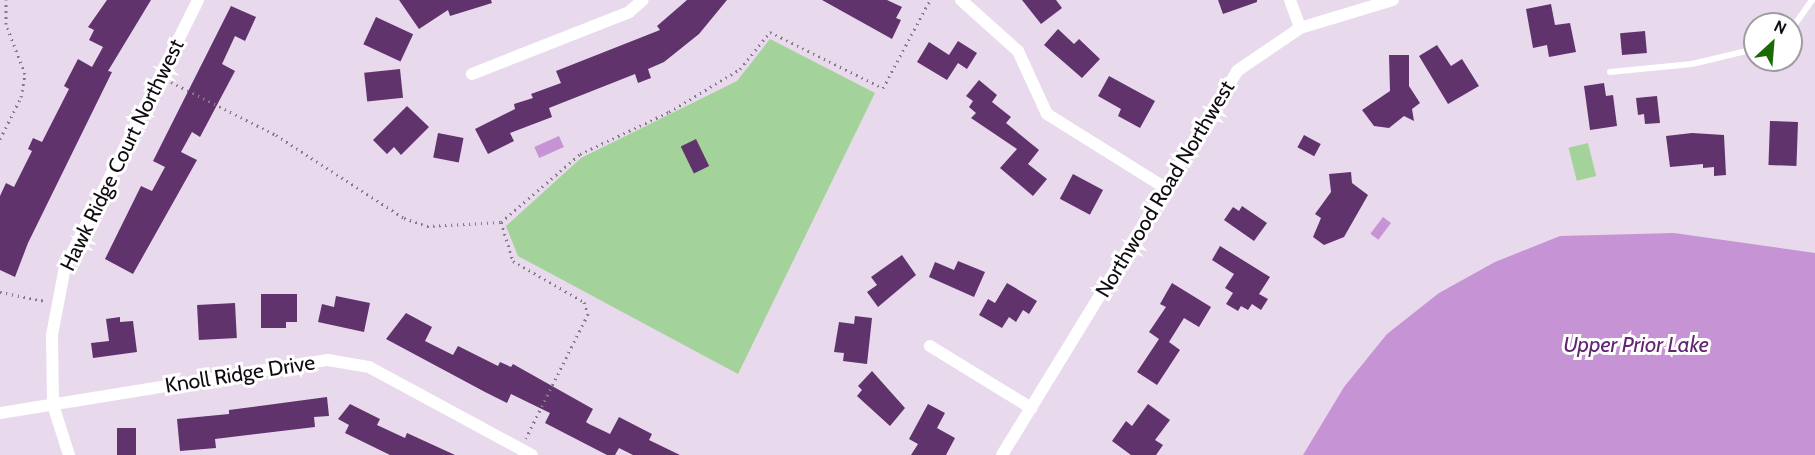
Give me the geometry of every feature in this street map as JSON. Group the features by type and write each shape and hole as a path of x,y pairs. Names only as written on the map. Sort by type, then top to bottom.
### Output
{"street":[{"name":"Hawk Ridge Court Northwest","path":"69,455 53,405 52,335 65,267 158,76 198,0"},
{"path":"472,74 629,12 643,0"},
{"path":"1290,0 1300,28"},
{"name":"Northwood Road Northwest","path":"1002,455 1238,71 1300,28 1394,0"},
{"path":"964,2 1018,51 1047,114 1167,189"},
{"path":"930,346 1031,408"},
{"name":"Knoll Ridge Drive","path":"0,413 328,360 369,367 532,455"}],"lane":[{"path":"1803,13 1812,0"},
{"path":"1610,72 1692,64 1743,53"}],"path":[{"path":"0,139 21,97 25,74 6,24 6,0"},
{"path":"158,76 276,135 404,218 428,226 501,222 580,154 669,112 740,69 770,32 883,88 930,0"},
{"path":"501,222 513,261 584,302 588,314 520,449"},
{"path":"0,292 57,303"}],"green space":[{"path":"770,39 875,93 738,374 518,256 506,226 581,158 737,81"},
{"path":"1588,143 1596,176 1577,181 1569,148"}],"water":[{"path":"559,136 564,147 539,158 534,147"},
{"path":"1383,217 1391,223 1378,240 1370,234"},
{"name":"Upper Prior Lake","path":"1674,233 1815,253 1815,455 1303,455 1344,387 1387,334 1439,293 1495,262 1560,236"}],"building":[{"path":"107,0 151,0 108,71 112,72 28,243 15,277 0,270 0,196 6,183 14,187 32,151 28,149 33,138 42,142 69,89 64,86 78,59 92,67 103,47 89,40 94,30 88,27"},
{"path":"399,0 491,0 492,3 450,16 448,10 419,29"},
{"path":"687,0 727,0 699,34 664,62 648,69 651,78 638,83 635,74 549,108 552,117 510,133 514,141 488,154 475,129 515,109 514,104 533,98 531,94 561,83 556,71 660,30 657,26"},
{"path":"822,0 887,0 902,7 896,18 901,20 892,39"},
{"path":"1022,0 1056,0 1062,8 1041,24"},
{"path":"1218,0 1257,0 1257,2 1223,14"},
{"path":"1551,4 1555,25 1570,23 1576,52 1549,57 1547,45 1533,48 1526,9"},
{"path":"231,6 256,17 245,41 235,36 222,64 235,71 200,137 192,132 181,152 197,160 133,274 105,259 141,186 152,191 165,167 153,161"},
{"path":"376,17 413,34 400,62 363,44"},
{"path":"1058,29 1074,44 1079,39 1100,59 1082,78 1044,45"},
{"path":"1645,31 1647,53 1622,55 1620,33"},
{"path":"958,41 977,53 967,69 958,63 947,80 917,62 929,42 949,55"},
{"path":"1437,45 1451,66 1462,59 1479,86 1448,104 1419,56"},
{"path":"1389,55 1409,55 1409,86 1420,103 1412,109 1414,121 1404,116 1389,128 1374,126 1362,110 1390,91"},
{"path":"400,69 403,98 367,102 364,73"},
{"path":"1109,76 1155,101 1140,128 1118,116 1121,109 1098,96"},
{"path":"979,80 997,95 992,102 1011,117 1006,123 1039,150 1028,164 1047,179 1033,196 1000,168 1017,149 971,118 976,113 969,107 973,101 966,96"},
{"path":"1604,83 1606,96 1613,95 1617,126 1590,130 1584,86"},
{"path":"1657,96 1660,123 1645,124 1644,114 1638,115 1636,98"},
{"path":"407,106 429,127 401,155 394,147 387,154 373,140"},
{"path":"1770,121 1798,122 1796,166 1768,165"},
{"path":"438,133 464,138 459,163 433,158"},
{"path":"1692,133 1724,135 1726,175 1714,176 1714,167 1703,168 1703,164 1670,167 1666,136"},
{"path":"1304,135 1321,144 1314,156 1297,147"},
{"path":"696,139 709,166 694,173 681,146"},
{"path":"1351,172 1352,183 1368,195 1344,237 1324,245 1313,237 1321,218 1315,214 1331,192 1329,174"},
{"path":"1073,174 1103,190 1090,215 1060,199"},
{"path":"1242,206 1267,223 1254,241 1224,220 1233,207 1239,211"},
{"path":"1220,246 1270,277 1259,294 1268,299 1261,310 1252,304 1248,310 1241,306 1238,311 1226,304 1233,293 1225,288 1234,274 1212,260"},
{"path":"902,255 916,275 878,307 867,292 877,285 871,277"},
{"path":"958,261 985,272 974,297 929,277 935,262 954,270"},
{"path":"1007,283 1037,301 1029,314 1023,310 1016,322 1009,317 1002,328 979,315 988,299 995,303"},
{"path":"1172,283 1211,307 1199,327 1184,318 1169,342 1180,350 1157,385 1137,372 1159,339 1149,332 1166,307 1160,304"},
{"path":"261,294 297,294 297,322 286,322 286,328 261,328"},
{"path":"336,296 370,303 364,332 318,322 322,304 334,307"},
{"path":"235,303 237,338 199,340 197,305"},
{"path":"406,313 432,327 425,341 453,355 458,346 498,366 500,362 511,367 513,364 593,409 586,422 589,424 610,434 619,417 652,434 649,440 680,455 633,455 619,448 615,455 607,455 545,423 550,413 511,394 507,403 485,392 386,339"},
{"path":"855,316 872,318 867,364 843,361 844,353 834,352 839,322 854,324"},
{"path":"120,317 120,322 133,321 137,352 93,358 91,343 109,341 106,319"},
{"path":"872,371 905,408 890,426 857,396 862,390 858,386"},
{"path":"327,397 329,416 314,417 315,427 215,439 216,448 180,451 177,419 229,414 229,410"},
{"path":"350,404 380,419 377,425 405,438 407,433 455,455 390,455 345,433 349,425 338,419"},
{"path":"928,404 945,413 937,428 955,438 946,455 911,455 918,444 909,439"},
{"path":"1148,404 1170,420 1155,440 1163,445 1156,455 1131,455 1112,441 1126,421 1132,426"},
{"path":"117,428 136,428 136,455 117,455"}]}
